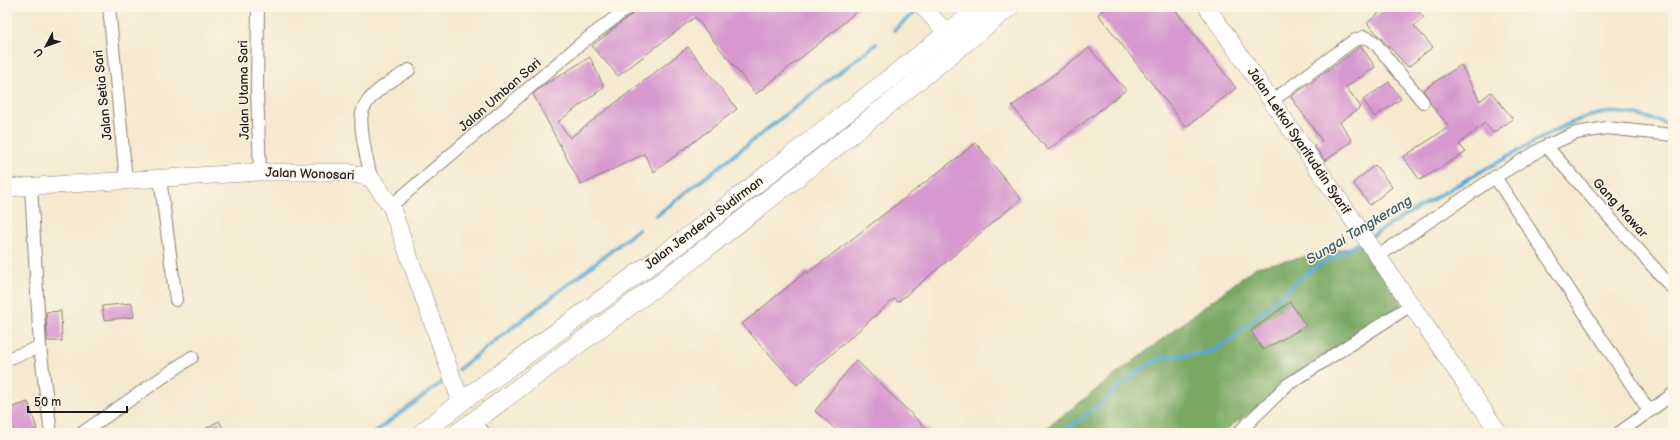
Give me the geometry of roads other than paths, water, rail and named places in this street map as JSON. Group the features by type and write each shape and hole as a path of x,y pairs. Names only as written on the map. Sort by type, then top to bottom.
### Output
{"main road":[{"name":"Jalan Jenderal Sudirman","path":"422,433 461,402 692,234 981,7"},
{"name":"Jalan Jenderal Sudirman","path":"458,433 479,426 834,148 1010,7"}],"street":[{"name":"Jalan Setia Sari","path":"109,7 126,180"},
{"name":"Jalan Utama Sari","path":"258,7 257,91 260,172"},
{"name":"Jalan Umban Sari","path":"391,206 573,51 629,7"},
{"path":"923,7 948,34"},
{"name":"Jalan Letkol Syarifuddin Syarif","path":"1207,7 1499,433"},
{"path":"1272,101 1353,41 1364,37 1375,43 1423,102"},
{"path":"371,178 362,127 362,111 375,95 409,70"},
{"path":"1376,254 1546,146 1576,133 1608,128 1673,135"},
{"name":"Gang Mawar","path":"1546,146 1673,289"},
{"name":"Jalan Wonosari","path":"7,188 260,172 347,172 371,178 391,206 461,402"},
{"path":"1495,177 1649,411"},
{"path":"160,178 176,300"},
{"path":"31,186 40,347 51,433"},
{"path":"1238,433 1287,385 1411,305"},
{"path":"7,359 40,347"},
{"path":"82,433 192,357"},
{"path":"1619,433 1673,394"}],"waterway":[{"path":"894,30 914,13"},
{"path":"656,216 876,44"},
{"name":"Sungai Tangkerang","path":"1370,237 1481,172 1570,123 1593,115 1613,112 1639,116 1673,125"},
{"path":"459,369 638,230"},
{"name":"Sungai Tangkerang","path":"1061,433 1096,408 1149,364 1172,356 1202,354 1214,350 1247,327 1305,274 1363,241"},
{"path":"374,433 442,382"}]}
